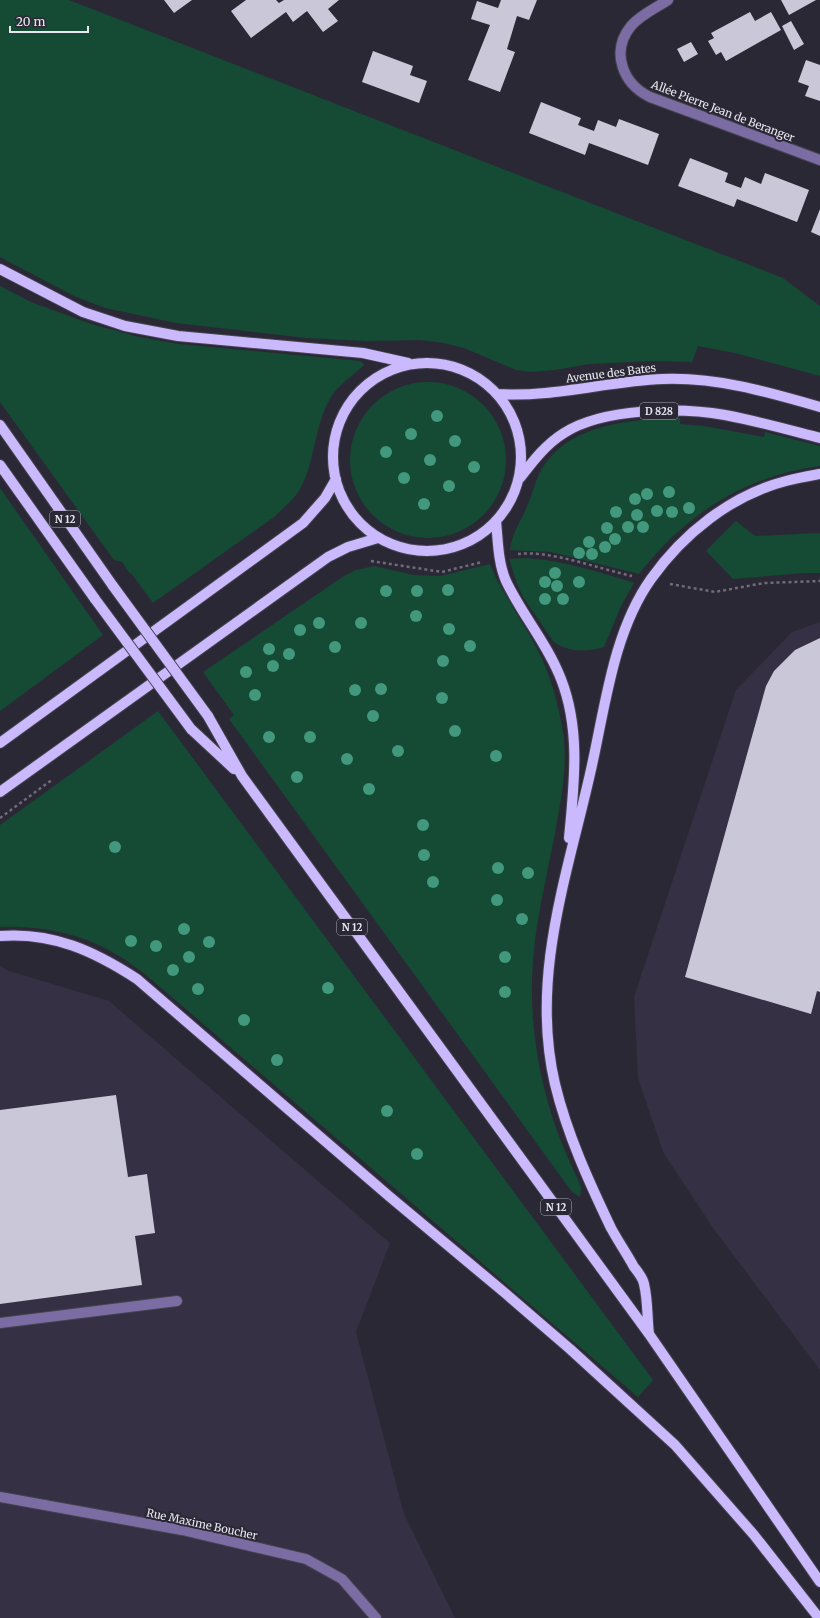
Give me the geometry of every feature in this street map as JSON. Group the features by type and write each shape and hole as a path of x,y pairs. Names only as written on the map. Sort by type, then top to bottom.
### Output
{"main road":[{"path":"0,269 83,312 125,326 178,336 363,353 414,364 438,364 453,367 479,379 497,394 507,407 514,420 521,450 518,480 509,504 496,521 478,537 467,543 444,550 431,552 410,550 389,544 378,538 360,524 352,514 339,491 333,453 335,438 345,411 354,398 374,379 398,368 414,364"},
{"name":"Avenue des Bates","path":"497,394 517,396 539,395 621,382 664,379 707,380 747,387 820,407"},
{"name":"D 828","path":"518,480 543,450 565,432 590,421 623,414 676,411 723,414 820,438"},
{"name":"N 12","path":"0,426 113,586 208,716 242,776 649,1334 820,1582"},
{"name":"N 12","path":"0,465 95,599 191,729 242,776"},
{"path":"649,1334 644,1282 613,1231 586,1175 555,1083 548,1041 546,997 549,955 557,910 623,631 636,603 650,580 670,555 696,530 723,509 754,492 785,481 820,474"},
{"path":"0,743 303,523 325,498 336,479"},
{"path":"496,521 500,556 506,580 551,656 562,680 570,711 575,741 567,868"},
{"path":"0,792 328,557 348,546 378,538"},
{"path":"0,936 33,937 58,941 86,950 110,962 137,979 390,1197 505,1292 675,1445 754,1535 819,1618"}],"street":[{"name":"Allée Pierre Jean de Beranger","path":"668,0 638,19 631,26 622,42 620,53 621,62 624,72 634,87 650,97 820,160"},
{"path":"0,1323 177,1301"},
{"name":"Rue Maxime Boucher","path":"0,1497 182,1530 306,1559 342,1579 376,1618"}],"path":[{"path":"366,562 373,561 442,572 467,567 500,556 521,554 545,555 650,580 715,592 764,583 820,581"},
{"path":"0,818 57,776"}],"shaded area":[{"path":"820,622 820,1370 713,1228 663,1152 638,1078 634,997 736,690 792,632"},
{"path":"0,966 9,971 109,1001 390,1243 356,1332 404,1514 455,1618 0,1618"}],"green space":[{"path":"0,0 69,0 783,278 820,306 820,376 735,353 698,346 692,362 653,361 589,364 555,370 531,372 516,370 464,348 444,343 420,340 367,341 306,338 176,323 105,308 74,296 0,257"},
{"path":"0,286 31,302 91,324 139,337 179,344 360,361 364,365 343,383 331,397 325,408 310,465 301,487 292,499 274,517 153,603 122,562 114,560 0,402"},
{"path":"428,382 458,388 471,395 483,405 493,417 500,430 506,460 500,490 493,503 483,515 471,525 458,532 428,538 398,532 385,525 373,515 363,503 356,490 350,460 356,430 363,417 373,405 385,395 398,388"},
{"path":"680,418 680,424 704,426 764,437 765,432 820,446 820,466 792,471 766,479 719,501 676,533 639,574 551,552 510,550 515,532 526,510 541,470 552,455 565,444 580,435 614,424"},
{"path":"0,488 103,635 0,711"},
{"path":"736,521 755,536 820,533 820,573 733,579 706,551"},
{"path":"526,558 567,564 634,583 621,606 604,647 591,650 578,650 565,648 553,641 523,597 509,559"},
{"path":"490,564 496,578 543,661 550,678 560,714 563,732 565,757 563,783 535,940 532,988 535,1036 543,1082 556,1128 581,1187 580,1197 572,1192 229,719 234,715 203,672 344,576 356,570 374,566 414,575 440,576"},
{"path":"158,711 653,1380 638,1397 145,974 126,960 106,948 62,932 46,929 0,927 0,825"}],"building":[{"path":"164,0 192,0 174,13"},
{"path":"246,0 276,0 279,3 284,0 339,0 328,9 338,21 323,32 307,11 293,22 286,12 251,38 231,11"},
{"path":"501,0 537,0 529,20 517,16 507,49 515,52 500,92 468,80 490,25 471,19 477,1 498,8"},
{"path":"781,0 816,0 789,15"},
{"path":"750,12 755,21 771,12 781,30 726,61 721,52 716,55 708,41 714,38 711,33"},
{"path":"791,21 804,44 794,50 782,26"},
{"path":"691,42 698,54 684,62 677,49"},
{"path":"373,51 413,66 410,75 427,81 419,103 362,82"},
{"path":"806,60 820,65 820,101 805,96 809,86 798,82"},
{"path":"541,102 581,118 578,125 594,131 598,120 616,127 619,119 659,134 648,165 589,143 585,155 529,133"},
{"path":"690,158 728,173 725,182 741,188 745,177 761,184 765,173 809,190 797,222 737,199 734,207 678,186"},
{"path":"820,209 820,236 811,232"},
{"path":"820,638 820,992 817,991 811,1014 685,977 766,686 774,671 795,650"},
{"path":"116,1095 128,1177 147,1174 155,1233 135,1236 142,1285 0,1304 0,1110"}]}
